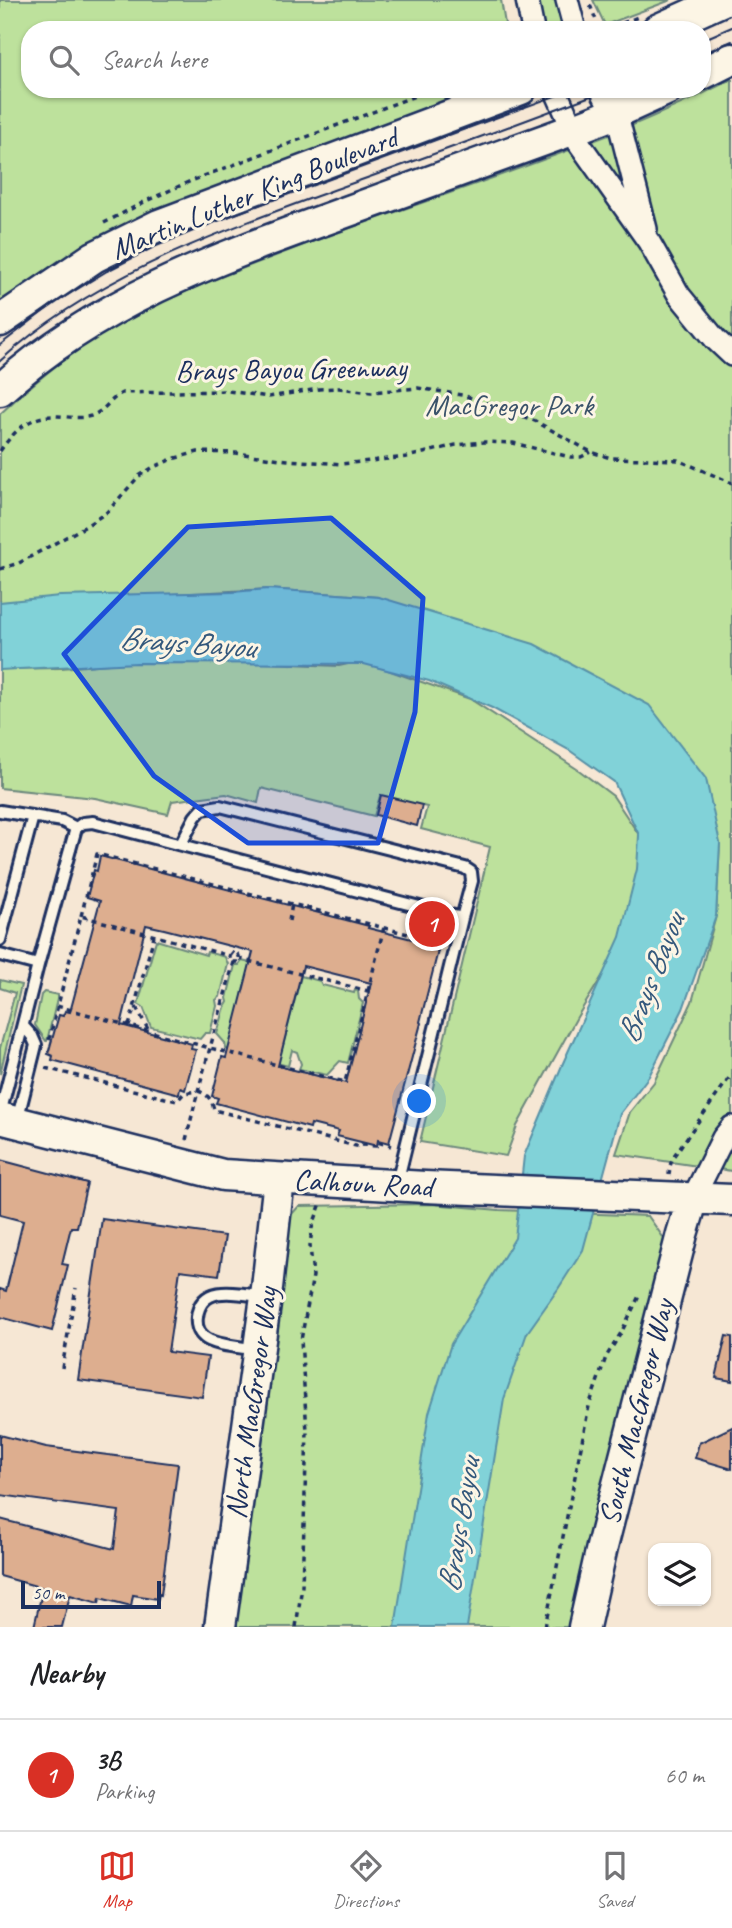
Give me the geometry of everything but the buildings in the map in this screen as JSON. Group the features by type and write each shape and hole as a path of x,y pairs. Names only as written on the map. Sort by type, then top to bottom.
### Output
{"street":[{"path":"527,0 531,21"},
{"path":"566,0 572,21"},
{"path":"653,21 723,0"},
{"path":"711,70 732,59"},
{"name":"Martin Luther King Boulevard","path":"0,321 94,257 159,225 497,98"},
{"path":"559,98 579,143 649,242 679,295 715,339 732,355"},
{"path":"572,130 607,102 626,98"},
{"path":"607,102 620,127 649,242"},
{"name":"Martin Luther King Boulevard","path":"0,390 26,366 93,320 143,292 231,253 572,130"},
{"name":"Calhoun Road","path":"6,1118 223,1175 411,1186 661,1189 693,1198 732,1200"},
{"path":"693,1198 723,1138 732,1127"},
{"name":"North MacGregor Way","path":"220,1627 267,1297 279,1179"},
{"name":"South MacGregor Way","path":"584,1627 678,1247 693,1198"}],"lane":[{"path":"181,844 195,817 202,810 220,806 465,868 471,872 472,881 462,918 411,1186"},
{"path":"0,811 62,821 76,828"},
{"path":"0,940 33,816"},
{"path":"6,1118 23,1026 38,965 76,828 83,823 93,822 181,844 462,918"},
{"path":"0,955 38,965"},
{"path":"6,1118 36,1045 23,1026"},
{"path":"259,1350 214,1342 204,1337 196,1321 197,1314 209,1295 222,1292 267,1297"}],"path":[{"path":"588,0 598,21"},
{"name":"Brays Bayou Greenway","path":"0,451 23,425 38,418 52,416 94,415 122,393 228,391 268,397 319,389 339,388 371,392 418,388 462,395 502,408 544,426 592,452 611,458 678,460 732,483"},
{"name":"Brays Bayou Greenway","path":"0,569 19,563 86,526 107,512 139,477 152,468 198,452 236,453 342,464 407,457 456,445 484,442 513,443 570,457 581,457 592,452"},
{"path":"48,1043 97,854 446,943"},
{"path":"289,921 292,904"},
{"path":"81,916 230,956"},
{"path":"57,1006 345,1082 384,927"},
{"path":"129,1026 154,936"},
{"path":"230,956 234,951 240,959"},
{"path":"230,956 230,960 234,962"},
{"path":"240,959 368,991"},
{"path":"234,962 239,962 240,959"},
{"path":"184,1147 234,962"},
{"path":"135,1005 149,1032"},
{"path":"42,1067 177,1101 184,1093 198,1091 205,1093 212,1101 214,1110 360,1147 362,1144 376,1146 377,1142 393,1146"},
{"path":"661,1189 673,1157 732,1074"},
{"path":"296,1627 302,1586 307,1444 301,1340 312,1286 312,1228 321,1203"},
{"path":"545,1627 589,1406 606,1357 621,1334 643,1286"},
{"path":"62,1368 76,1288"}],"highlighted area":[{"path":"331,518 423,598 415,712 378,843 248,843 154,776 64,654 188,527"}],"green space":[{"path":"0,0 501,0 504,21 21,21 21,98 468,98 0,309"},
{"path":"538,0 557,0 563,21 542,21"},
{"path":"593,0 671,0 616,21 603,21"},
{"name":"MacGregor Park","path":"732,79 732,1171 616,1154 630,1112 654,1082 692,1002 716,916 720,843 379,597 268,589 0,603 0,414 49,371 122,322 159,303 344,230 624,129 693,98 711,98 711,89"},
{"path":"170,659 339,666 362,661 470,699 580,771 613,796 639,835 641,889 622,944 577,1017 517,1126 506,1156 420,1142 490,847 421,829 427,807 380,796 374,816 261,788 258,803 226,794 172,801 168,814 95,798 0,788 0,669 61,668"},
{"path":"156,940 206,955 207,952 225,957 228,964 220,997 216,1000 210,1033 205,1033 200,1039 151,1027 143,1007 138,1004"},
{"path":"242,961 262,966 242,1054 226,1049 225,1043 217,1034 228,1002 235,965"},
{"path":"301,976 320,981 322,985 354,993 355,990 358,991 359,999 363,1003 348,1063 340,1061 327,1075 299,1069 301,1064 297,1052 292,1050 288,1066 265,1060 282,1049"},
{"path":"0,980 21,985 0,1074 0,1048 15,993 0,988"},
{"path":"44,992 58,995 47,1041 35,1025 41,995"},
{"path":"431,1204 499,1210 648,1216 665,1240 569,1627 235,1627 291,1215 299,1206"}],"water":[{"name":"Brays Bayou","path":"268,589 379,597 534,644 649,705 706,779 720,843 716,916 683,1009 649,1076 620,1114 583,1250 527,1333 504,1399 467,1627 395,1627 429,1413 451,1344 515,1238 524,1156 620,937 637,869 639,835 614,782 569,750 492,708 429,681 364,664 137,663 0,670 0,602 60,596"}],"tram line":[{"path":"711,36 732,27"},
{"path":"711,50 732,41"},
{"path":"0,345 53,304 107,271 154,247 235,214 550,98"},
{"path":"0,361 37,330 77,303 161,258 249,221 585,98"}],"place":[{"name":"3B","path":"432,924"}]}
